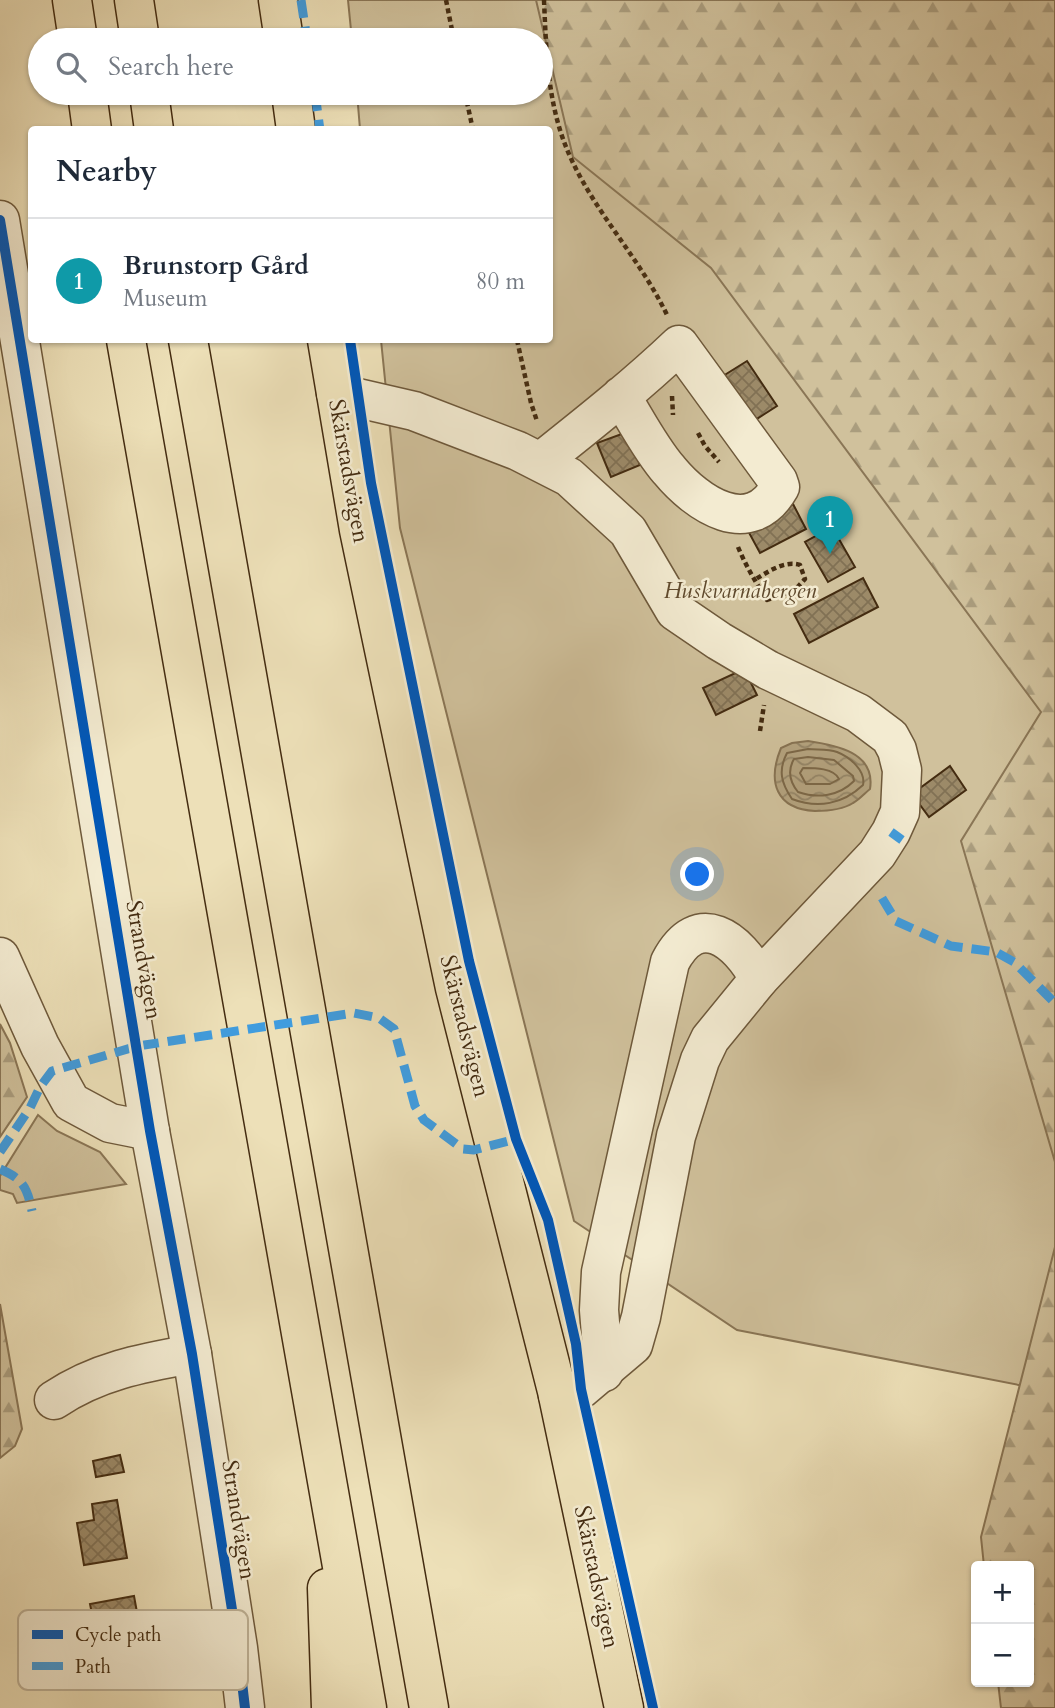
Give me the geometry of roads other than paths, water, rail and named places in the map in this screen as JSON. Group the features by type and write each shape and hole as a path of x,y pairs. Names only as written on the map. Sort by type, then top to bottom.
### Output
{"main road":[{"path":"72,0 76,28"},
{"path":"134,0 138,28"},
{"path":"278,0 282,28"},
{"path":"89,105 91,126"},
{"path":"151,105 153,126"},
{"path":"293,105 295,126"},
{"path":"127,343 367,1708"},
{"path":"189,343 429,1708"},
{"name":"Skärstadsvägen","path":"328,343 359,530 455,988 558,1395 624,1708"},
{"path":"322,1453 331,1708"}],"street":[{"name":"Strandvägen","path":"0,220 150,1131 192,1354 232,1610"},
{"path":"549,460 621,396 680,345 780,487 759,510 748,514 728,513 693,493 670,471 621,396"},
{"path":"336,393 414,411 549,460 628,531 676,611 768,670 858,713 890,737 897,750 902,770 900,812 877,854 759,978 710,1039 700,1060 676,1136 634,1345 581,1390 558,1395"},
{"path":"604,1372 599,1310 601,1272 670,962 677,948 686,939 713,933 728,939 759,978"},
{"path":"0,957 40,1046 71,1102 110,1123 150,1131"},
{"path":"54,1399 76,1385 114,1369 192,1354"},
{"name":"Strandvägen","path":"243,1690 245,1708"}],"water":[{"path":"808,741 841,748 860,759 867,766 870,789 840,809 802,809 783,799 775,782 781,748"}],"place":[{"name":"Brunstorp Gård","path":"830,554"}],"park label":[{"name":"Huskvarnabergen","path":"740,590"}]}
